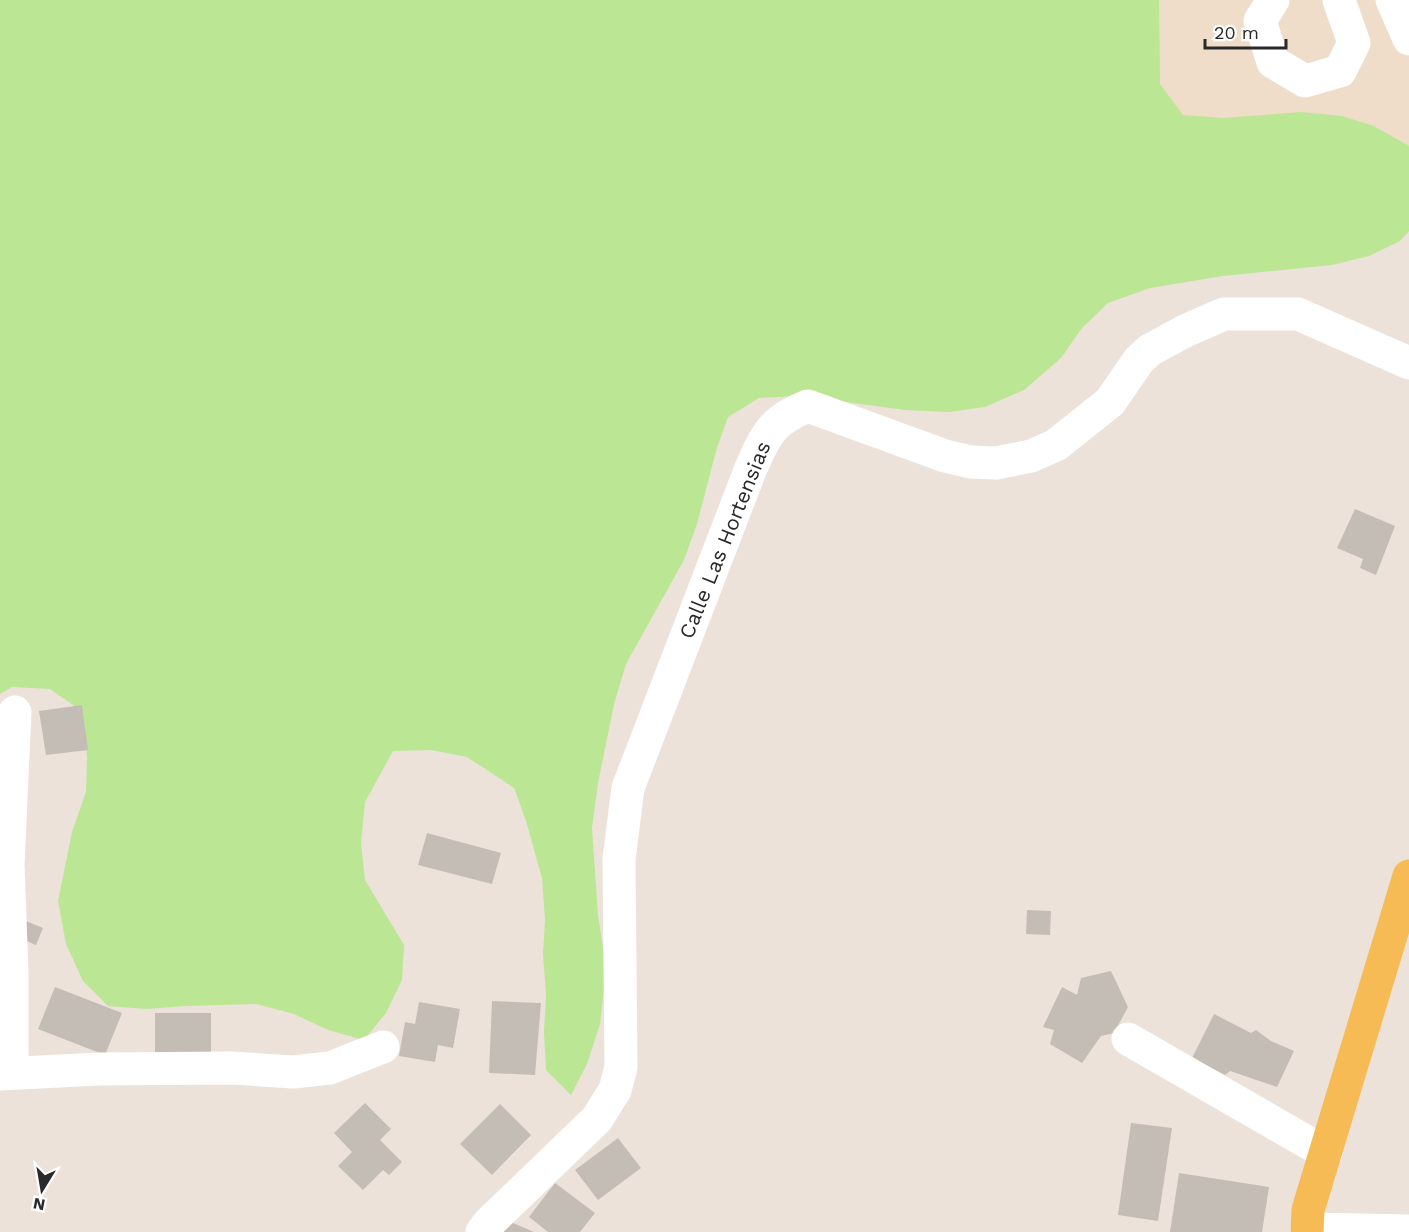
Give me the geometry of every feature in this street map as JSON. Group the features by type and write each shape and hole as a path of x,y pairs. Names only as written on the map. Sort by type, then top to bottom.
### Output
{"main road":[{"path":"1307,1231 1308,1210 1409,876"}],"street":[{"path":"1273,0 1260,21 1273,62 1305,81 1340,71 1354,43 1339,0"},
{"path":"1392,0 1409,39"},
{"name":"Calle Las Hortensias","path":"482,1232 597,1119 615,1090 621,1067 620,859 628,788 751,468 766,435 777,423 789,413 808,406 945,456 996,463 1031,456 1056,445 1110,402 1139,360 1150,350 1224,314 1298,314 1409,363"},
{"path":"15,712 8,865 12,972 6,1074 99,1069 232,1068 293,1072 330,1068 383,1047"},
{"path":"1128,1039 1326,1153"},
{"path":"1307,1231 1409,1231"}],"shaded area":[{"path":"992,0 1409,0 1409,171 984,120"}],"green space":[{"path":"0,0 1159,0 1160,84 1183,115 1223,118 1301,112 1342,116 1374,126 1409,146 1409,231 1400,241 1369,256 1332,265 1223,276 1150,288 1108,303 1082,328 1061,358 1024,390 985,407 949,412 905,410 801,396 759,398 728,417 716,451 697,524 684,560 626,664 614,704 598,783 592,828 598,915 604,955 604,989 600,1024 587,1064 571,1095 546,1070 544,1032 546,995 543,954 545,919 542,878 526,821 514,788 467,757 431,750 393,751 365,802 361,843 365,880 404,945 402,980 386,1013 364,1040 328,1030 294,1014 256,1004 147,1009 108,1006 83,981 66,944 58,901 72,832 86,792 87,758 83,712 50,689 12,687 0,694"}],"building":[{"path":"1355,509 1395,526 1376,575 1360,568 1363,559 1337,548"},
{"path":"82,705 88,750 46,755 39,711"},
{"path":"427,833 501,853 492,884 418,865"},
{"path":"1027,910 1051,911 1050,935 1026,934"},
{"path":"26,921 43,928 36,945 19,938"},
{"path":"1111,971 1128,1007 1114,1033 1101,1036 1082,1063 1050,1044 1054,1030 1043,1027 1062,987 1077,995 1081,978"},
{"path":"55,987 122,1013 105,1055 38,1029"},
{"path":"492,1001 541,1003 535,1075 489,1073"},
{"path":"419,1002 460,1009 453,1048 438,1045 435,1062 399,1056 405,1022 415,1024"},
{"path":"155,1013 211,1013 211,1059 155,1059"},
{"path":"1214,1014 1251,1033 1256,1030 1271,1041 1294,1051 1277,1087 1230,1071 1225,1075 1192,1058"},
{"path":"365,1103 391,1129 380,1140 402,1162 389,1175 383,1170 363,1190 338,1166 352,1152 334,1133"},
{"path":"500,1104 531,1135 492,1175 460,1144"},
{"path":"1131,1123 1172,1128 1158,1221 1118,1215"},
{"path":"618,1138 641,1168 598,1200 575,1170"},
{"path":"1179,1173 1269,1187 1262,1232 1170,1232"},
{"path":"555,1183 595,1213 580,1232 548,1232 529,1217"},
{"path":"506,1220 534,1232 501,1232"}]}
